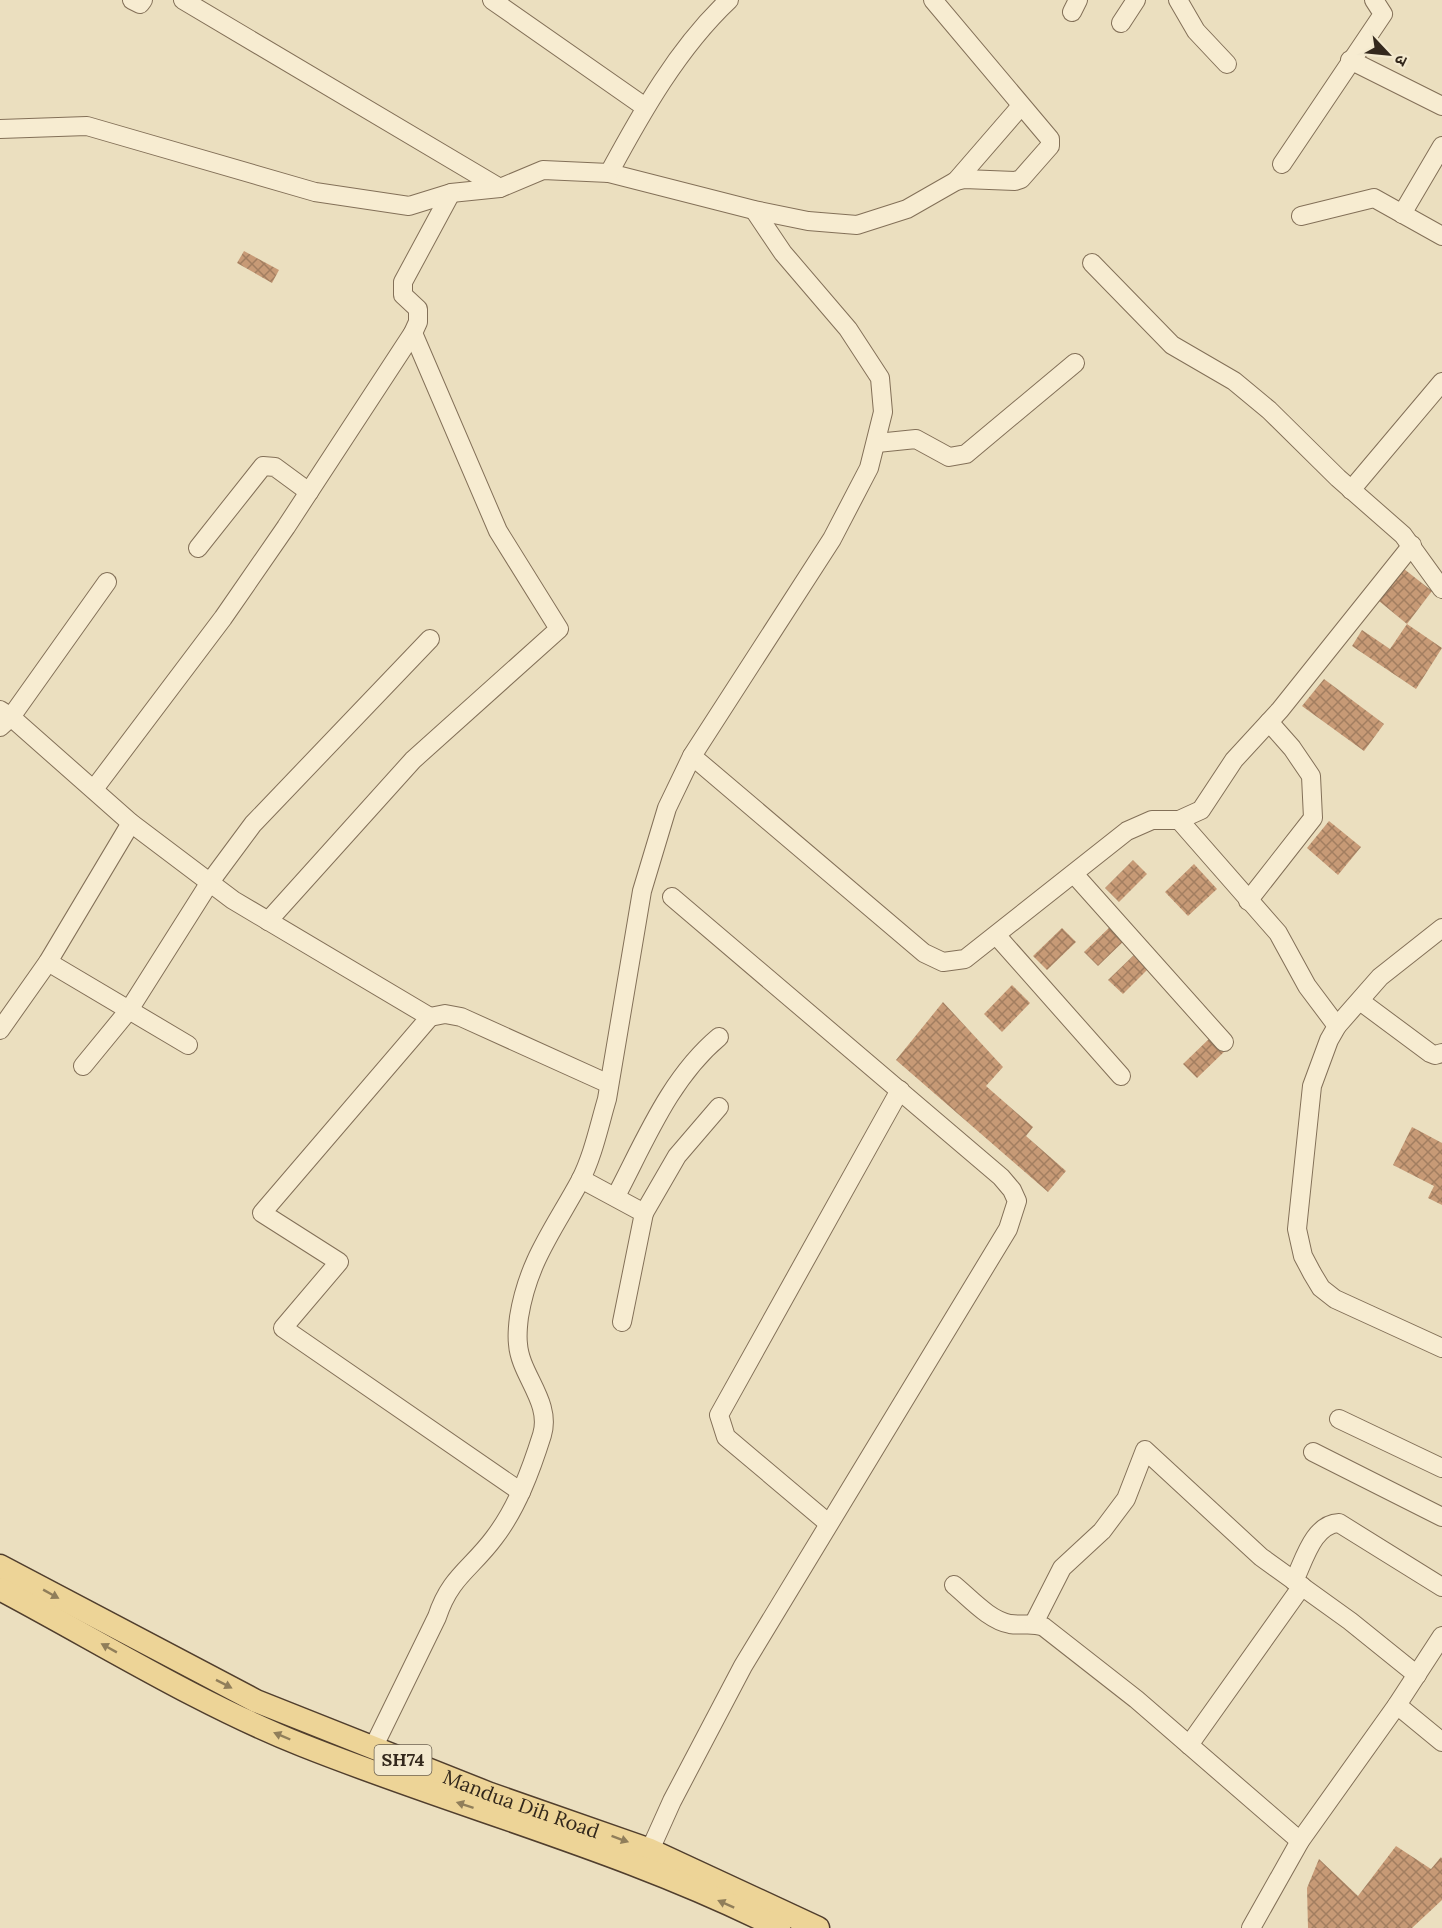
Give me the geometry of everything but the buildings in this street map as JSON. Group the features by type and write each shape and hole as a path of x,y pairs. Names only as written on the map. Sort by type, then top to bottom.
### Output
{"main road":[{"name":"Mandua Dih Road","path":"0,1566 256,1701 490,1794 650,1850 818,1928"},
{"name":"Mandua Dih Road","path":"0,1590 192,1694 260,1726 430,1794 550,1833 631,1864 779,1928"}],"street":[{"path":"132,0 140,4 143,0"},
{"path":"183,0 500,188"},
{"path":"492,0 645,107"},
{"path":"609,173 645,107 709,20 729,0"},
{"path":"0,129 87,126 315,192 409,206 451,193 500,188 543,170 609,173 754,210 808,221 857,225 907,209 956,181 964,179 1015,181 1021,179 1050,146 1050,139 933,0"},
{"path":"1121,23 1136,0"},
{"path":"1178,0 1196,31 1227,64"},
{"path":"1281,164 1383,14 1374,0"},
{"path":"1350,60 1442,106"},
{"path":"956,181 1021,106"},
{"path":"1402,214 1442,146"},
{"path":"94,789 223,618 309,492 412,333 418,322 418,309 403,295 403,282 451,193"},
{"path":"1301,216 1374,198 1442,236"},
{"path":"373,1748 437,1617 444,1594 496,1535 521,1492 545,1423 518,1346 519,1318 534,1261 581,1179 599,1128 609,1084 642,891 667,808 692,756 832,539 869,468 877,443 884,412 880,378 848,329 783,253 754,210"},
{"path":"1092,263 1172,345 1234,381 1412,545 1442,588"},
{"path":"268,921 413,760 559,629 498,531 412,333"},
{"path":"877,443 916,439 949,457 966,454 1075,363"},
{"path":"1351,490 1442,382"},
{"path":"198,548 263,466 275,467 309,492"},
{"path":"692,756 933,959 955,962 965,958 997,936 1127,831 1140,823 1152,820 1179,820 1191,817 1205,806 1234,760 1269,722 1412,545"},
{"path":"107,582 4,718 94,789 131,823 233,900 430,1017"},
{"path":"83,1066 129,1010 210,882 253,824 430,639"},
{"path":"1248,901 1313,818 1311,776 1292,747 1269,722"},
{"path":"1179,820 1278,933 1306,986 1337,1026"},
{"path":"0,1030 48,962 131,823"},
{"path":"1074,874 1224,1042"},
{"path":"650,1850 676,1792 743,1666 1008,1229 1017,1201 1002,1178 672,897"},
{"path":"1442,928 1380,977 1337,1026 1329,1040 1312,1086 1297,1229 1303,1256 1321,1288 1335,1299 1442,1348"},
{"path":"997,936 1121,1076"},
{"path":"48,962 188,1046"},
{"path":"1360,1001 1430,1053 1435,1055 1442,1053"},
{"path":"521,1492 283,1328 339,1262 262,1213 430,1017 445,1014 461,1017 609,1084"},
{"path":"616,1196 676,1085 696,1056 719,1037"},
{"path":"828,1523 726,1437 719,1415 900,1090"},
{"path":"622,1322 644,1213 677,1156 719,1107"},
{"path":"581,1179 644,1213"},
{"path":"1340,1419 1442,1468"},
{"path":"1034,1623 1062,1568 1102,1531 1126,1499 1145,1450 1261,1557 1417,1675"},
{"path":"1313,1452 1442,1517"},
{"path":"1189,1745 1298,1584 1320,1530 1328,1523 1339,1523 1442,1587"},
{"path":"954,1585 1000,1621 1013,1624 1034,1623 1044,1627 1136,1699 1300,1841"},
{"path":"1251,1928 1300,1841 1397,1705 1442,1636"},
{"path":"1397,1705 1442,1742"}]}
